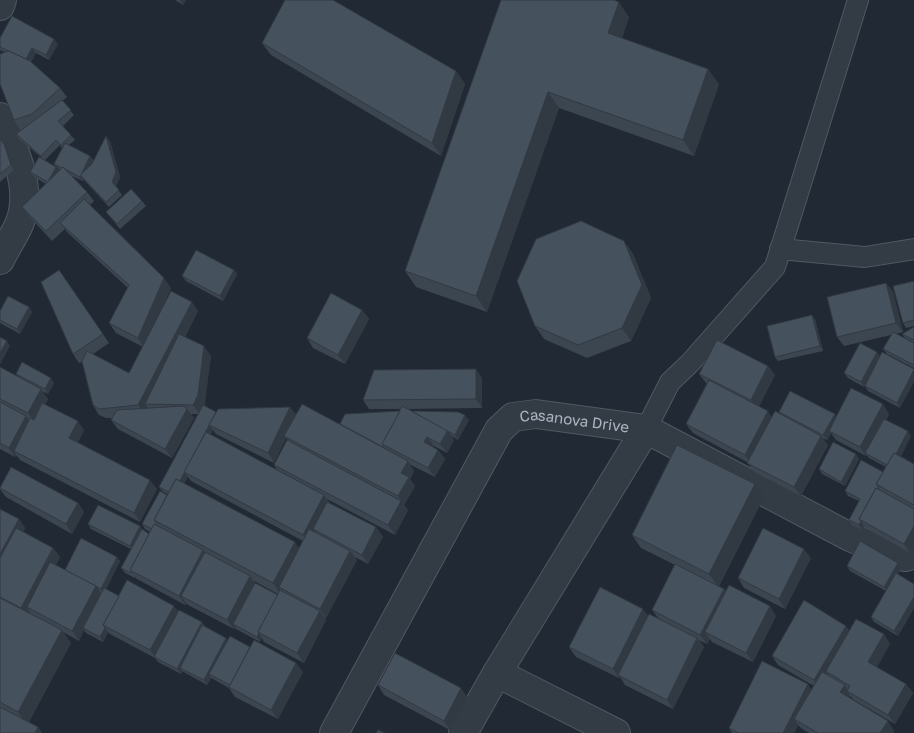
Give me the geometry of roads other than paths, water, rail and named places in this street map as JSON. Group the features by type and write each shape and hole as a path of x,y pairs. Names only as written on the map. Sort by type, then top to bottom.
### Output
{"street":[{"path":"0,6 2,0"},
{"path":"0,117 16,152 24,188 20,221 0,260"},
{"name":"Casanova Drive","path":"334,733 498,430 513,417 536,414 646,429 497,673 463,733"},
{"path":"646,429 850,537 890,554 905,557 912,555 914,551"},
{"path":"497,673 616,733"}],"lane":[{"path":"646,429 670,382 690,363 775,267 858,0"},
{"path":"780,249 865,257 914,248"}]}
